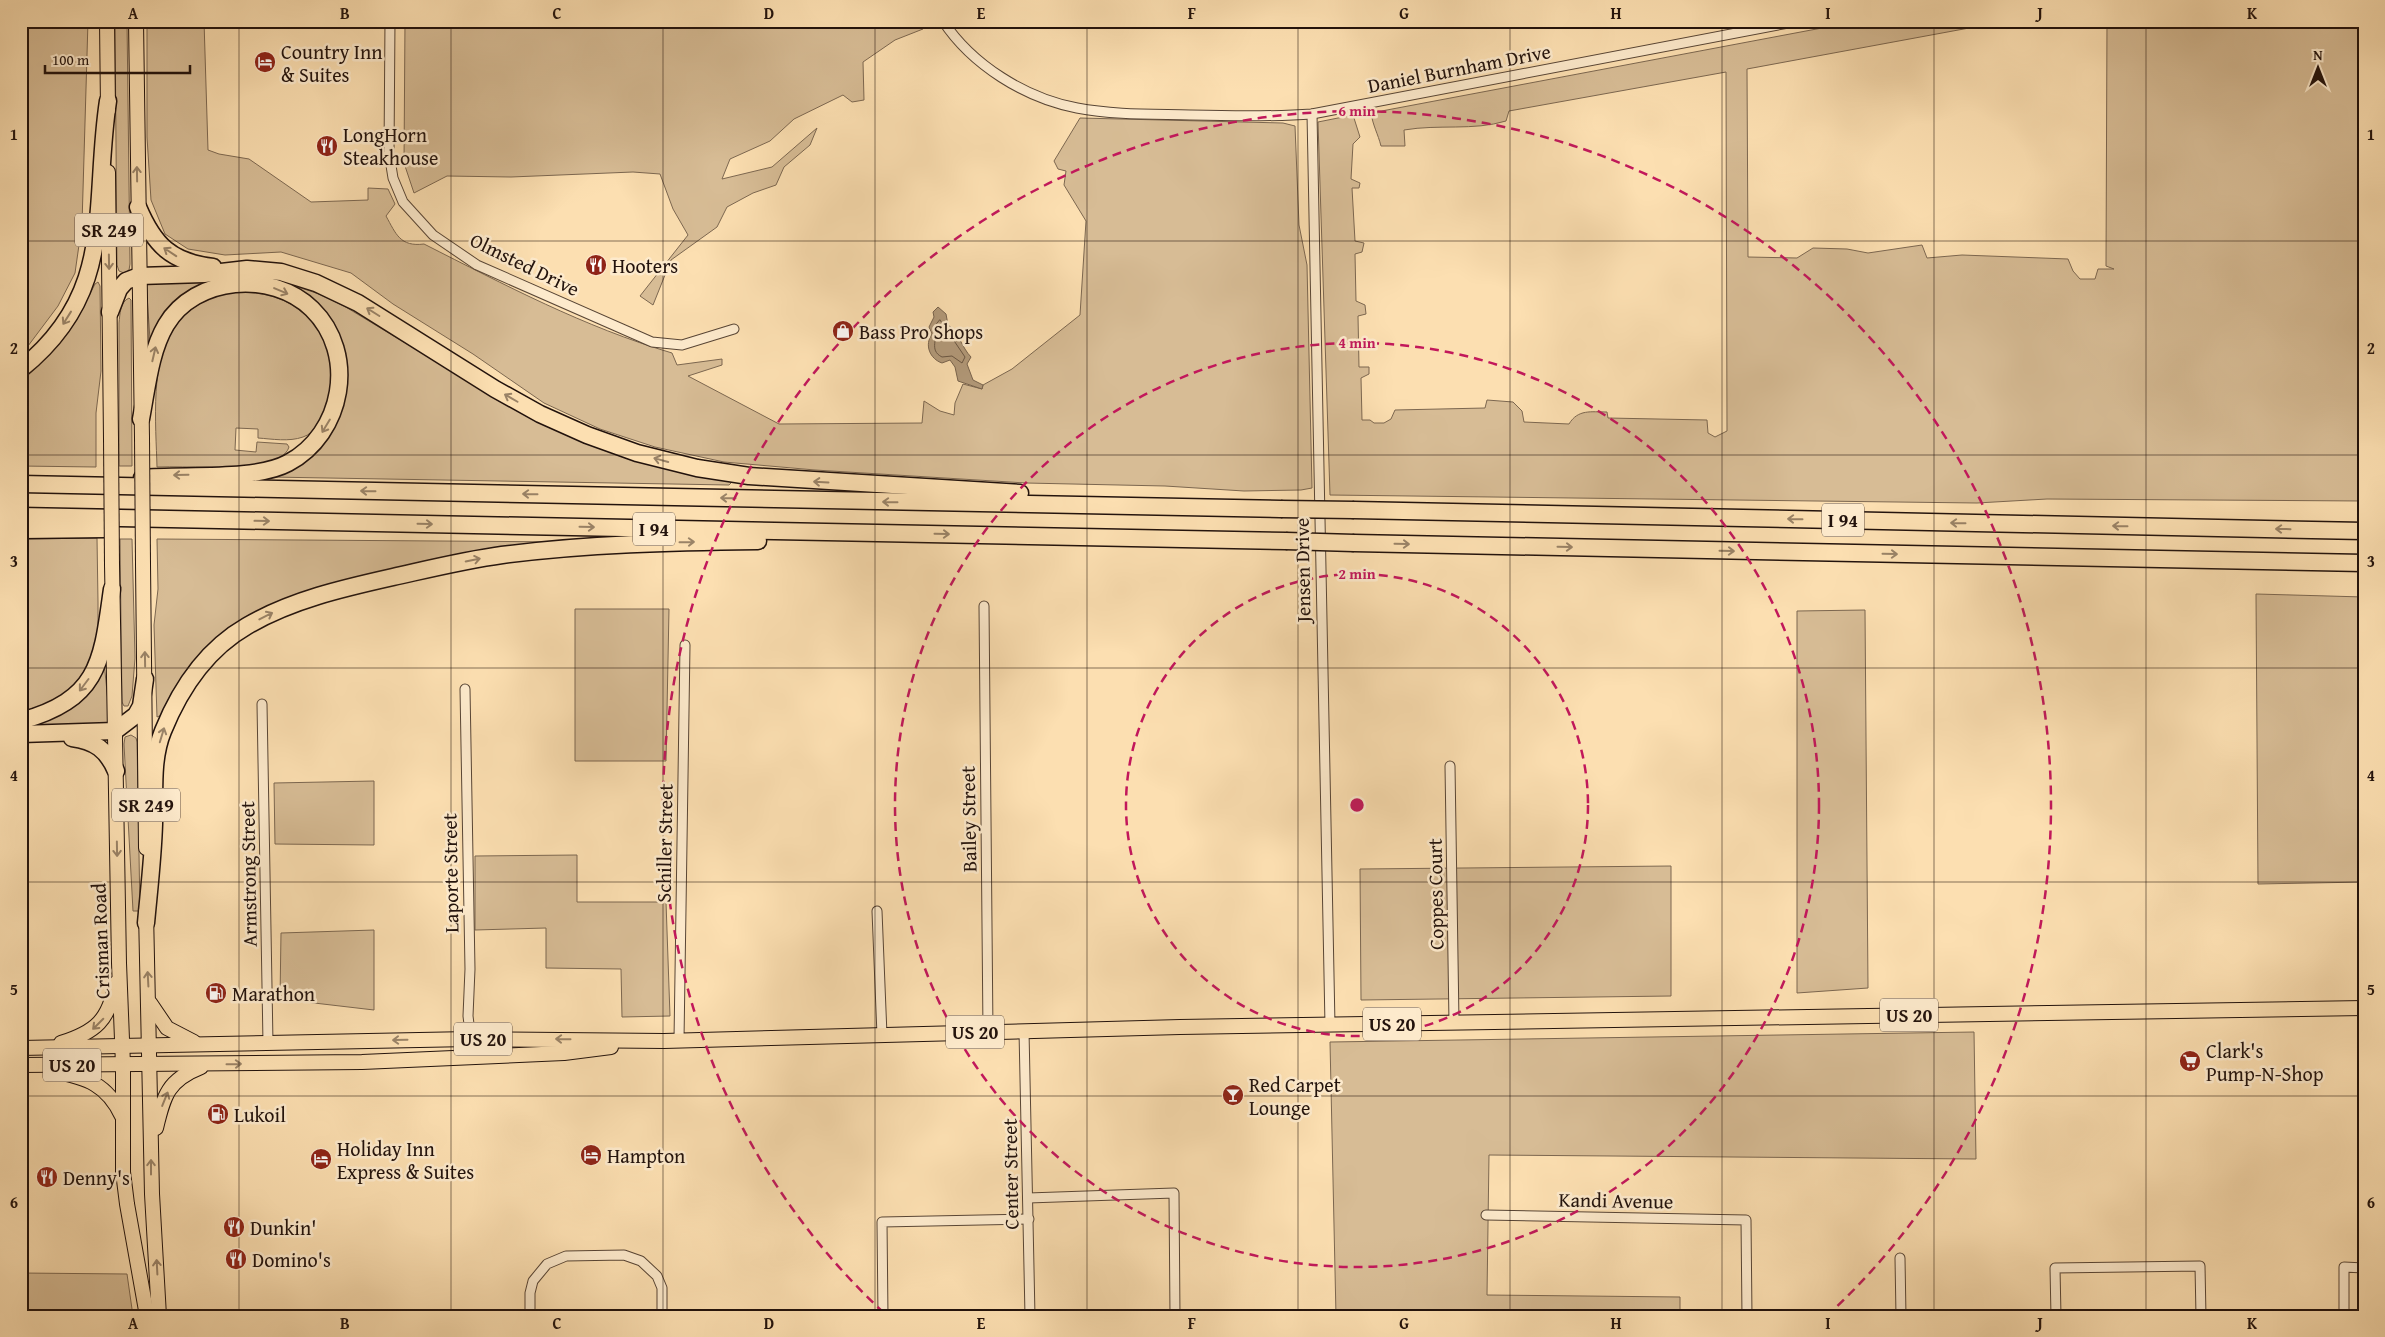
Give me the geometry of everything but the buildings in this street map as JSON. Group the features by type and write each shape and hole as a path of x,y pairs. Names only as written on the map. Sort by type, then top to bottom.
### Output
{"highway":[{"path":"21,369 39,355 55,337 69,317 85,286 100,214 103,133 108,101"},
{"path":"138,207 154,238 170,253 192,263 232,270 281,272 325,286 358,303 495,389 540,414 609,444 673,463 712,471 768,478 1005,493 1152,496 1254,509"},
{"path":"110,312 119,289 126,281 139,276 204,274 232,270"},
{"path":"58,485 174,475 248,474 267,471 287,464 305,452 320,437 332,416 339,394 340,371 336,350 327,331 312,309 296,298 278,289 259,284 236,283 215,287 196,295 180,308 167,323 157,342 141,419"},
{"name":"I 94","path":"21,484 2364,531"},
{"name":"I 94","path":"21,516 2364,563"},
{"path":"21,530 174,529 234,520"},
{"path":"146,922 154,826 155,776 162,733 177,699 194,672 216,649 245,626 274,612 369,582 500,555 636,543 760,541 904,534"},
{"path":"21,721 42,715 65,704 82,689 96,668 104,646 112,589"},
{"path":"21,734 115,730 136,715 141,706 145,679"},
{"path":"42,734 84,739 96,744 104,750 116,772"}],"main road":[{"name":"SR 249","path":"107,21 110,312"},
{"name":"SR 249","path":"136,21 145,679 146,922 150,1065"},
{"name":"Crisman Road","path":"110,312 112,589 119,963 123,1046 123,1172 147,1316"},
{"path":"45,1048 78,1038 95,1028 107,1015 114,995 119,963"},
{"path":"149,1002 167,1028 181,1037 199,1044"},
{"name":"US 20","path":"21,1066 362,1062 564,1053 679,1040 1024,1030 2364,1008"},
{"name":"US 20","path":"21,1048 470,1039 664,1041"},
{"path":"151,1146 164,1097 172,1084 185,1074 209,1064"},
{"path":"150,1065 152,1194 159,1316"},
{"path":"21,1066 44,1069 89,1080 104,1089 115,1102 123,1120"}],"street":[{"name":"Olmsted Drive","path":"390,21 390,153 393,178 403,202 433,235 477,265 652,342 667,345 682,344 734,329"},
{"name":"Daniel Burnham Drive","path":"943,21 968,52 986,67 1019,86 1076,108 1114,113 1274,116 1312,114 1799,21"},
{"name":"Jensen Drive","path":"1312,114 1330,1025"},
{"name":"Bailey Street","path":"984,606 988,1032"},
{"name":"Schiller Street","path":"679,1040 685,645"},
{"name":"Laporte Street","path":"465,689 470,969 468,1016 473,1057"},
{"name":"Armstrong Street","path":"262,704 268,1043"},
{"name":"Coppes Court","path":"1450,766 1454,1022"},
{"path":"877,911 882,1034"},
{"name":"Center Street","path":"1024,1030 1030,1316"},
{"path":"1028,1198 1174,1193 1175,1316"},
{"name":"Kandi Avenue","path":"1486,1215 1746,1220 1747,1316"},
{"path":"883,1316 882,1222 1029,1219"},
{"path":"530,1316 530,1293 533,1281 546,1264 566,1256 624,1255 641,1260 657,1276 662,1288 662,1316"},
{"path":"1900,1258 1901,1316"},
{"path":"2056,1316 2055,1268 2200,1266 2201,1316"},
{"path":"2344,1316 2344,1267 2364,1268"}],"shaded area":[{"path":"21,21 88,21 82,224 75,273 58,306 28,346 21,351"},
{"path":"115,21 127,21 130,264 129,270 124,273 119,271 117,265"},
{"path":"147,21 204,21 208,150 219,154 249,159 311,202 368,200 368,188 388,189 395,204 386,216 396,234 404,241 424,244 515,290 576,318 639,343 672,353 677,365 722,359 722,365 688,376 779,424 922,423 924,401 940,411 954,415 955,403 963,384 982,389 983,385 1012,369 1080,315 1086,221 1064,185 1066,171 1058,169 1054,161 1080,118 1283,123 1295,126 1299,225 1307,265 1312,488 1301,490 1244,491 1165,486 1026,483 815,470 724,462 655,447 600,429 544,403 473,354 393,304 351,273 281,252 225,255 188,249 165,234 151,200 147,137"},
{"path":"405,21 918,21 923,29 895,40 863,62 864,100 852,102 843,95 794,119 770,141 730,159 722,179 772,167 817,128 810,145 784,167 776,185 753,193 727,207 717,227 671,260 653,305 640,296 688,235 673,209 660,174 633,172 511,177 447,176 414,193 404,163"},
{"path":"1859,21 2007,21 1747,69 1748,257 1797,258 1813,248 1847,249 1868,253 1922,245 1927,258 1962,255 2068,259 2073,271 2080,279 2095,279 2098,269 2114,269 2106,266 2107,21 2364,21 2364,501 2047,499 1977,503 1330,495 1318,122 1353,115 1360,137 1353,144 1351,179 1360,183 1359,188 1352,188 1355,241 1364,243 1362,252 1355,254 1356,301 1365,305 1366,314 1358,316 1359,367 1369,367 1369,374 1361,378 1362,420 1384,423 1391,419 1395,410 1485,408 1487,400 1513,402 1522,411 1524,422 1569,424 1576,416 1585,412 1607,412 1608,418 1707,420 1708,433 1715,437 1727,431 1726,72 1509,111 1506,121 1494,124 1404,130 1405,146 1381,146 1371,113"},
{"path":"223,278 152,339 150,340 146,280"},
{"path":"280,281 319,294 344,306 485,391 732,482 729,485 270,477 304,461 319,448 327,437 337,413 344,358"},
{"path":"98,282 100,286 101,371 96,413 96,467 21,466 21,377 45,358 64,336"},
{"path":"226,292 276,297 292,305 315,325 323,338 331,367 332,382 324,411 314,430 298,439 258,438 258,429 236,428 235,450 256,452 257,442 287,444 289,447 285,453 278,459 265,464 236,467 157,467 156,392 162,353 168,336 177,322 193,308"},
{"path":"129,298 131,300 132,466 119,466 119,323 122,305"},
{"path":"97,538 98,636 94,654 76,687 48,706 21,712 21,539"},
{"path":"120,539 132,539 135,658 132,696 128,706 124,706 122,702"},
{"path":"157,539 577,542 260,612 162,715 157,717 154,625 158,589"},
{"path":"2256,594 2364,597 2364,882 2258,884"},
{"path":"575,609 669,609 666,761 575,761"},
{"path":"1865,610 1868,988 1797,993 1797,611"},
{"path":"104,662 110,722 96,725 32,727 31,724"},
{"path":"131,735 136,738 137,742 140,911 133,911 124,744 125,737"},
{"path":"374,781 374,845 275,844 274,783"},
{"path":"577,855 577,902 666,902 670,1016 622,1017 621,969 546,968 546,928 475,930 475,856"},
{"path":"1671,866 1671,996 1361,1000 1360,869"},
{"path":"374,930 374,1010 280,999 281,933"},
{"path":"1974,1032 1976,1159 1489,1155 1487,1295 1680,1297 1680,1316 1336,1316 1330,1042"},
{"path":"21,1273 127,1274 133,1316 21,1316"}],"water":[{"path":"938,307 946,314 948,325 955,331 971,357 967,364 973,380 983,385 982,389 958,381 955,367 950,360 942,363 931,355 928,343 932,334 929,327 934,317 933,312"}],"place":[{"name":"Country Inn & Suites","path":"265,62"},
{"name":"LongHorn Steakhouse","path":"327,146"},
{"name":"Hooters","path":"596,265"},
{"name":"Bass Pro Shops","path":"843,331"},
{"name":"Marathon","path":"216,993"},
{"name":"Clark's Pump-N-Shop","path":"2190,1061"},
{"name":"Red Carpet Lounge","path":"1233,1095"},
{"name":"Lukoil","path":"218,1114"},
{"name":"Hampton","path":"591,1155"},
{"name":"Holiday Inn Express & Suites","path":"321,1159"},
{"name":"Denny's","path":"47,1177"},
{"name":"Dunkin'","path":"234,1227"},
{"name":"Domino's","path":"236,1259"}]}
